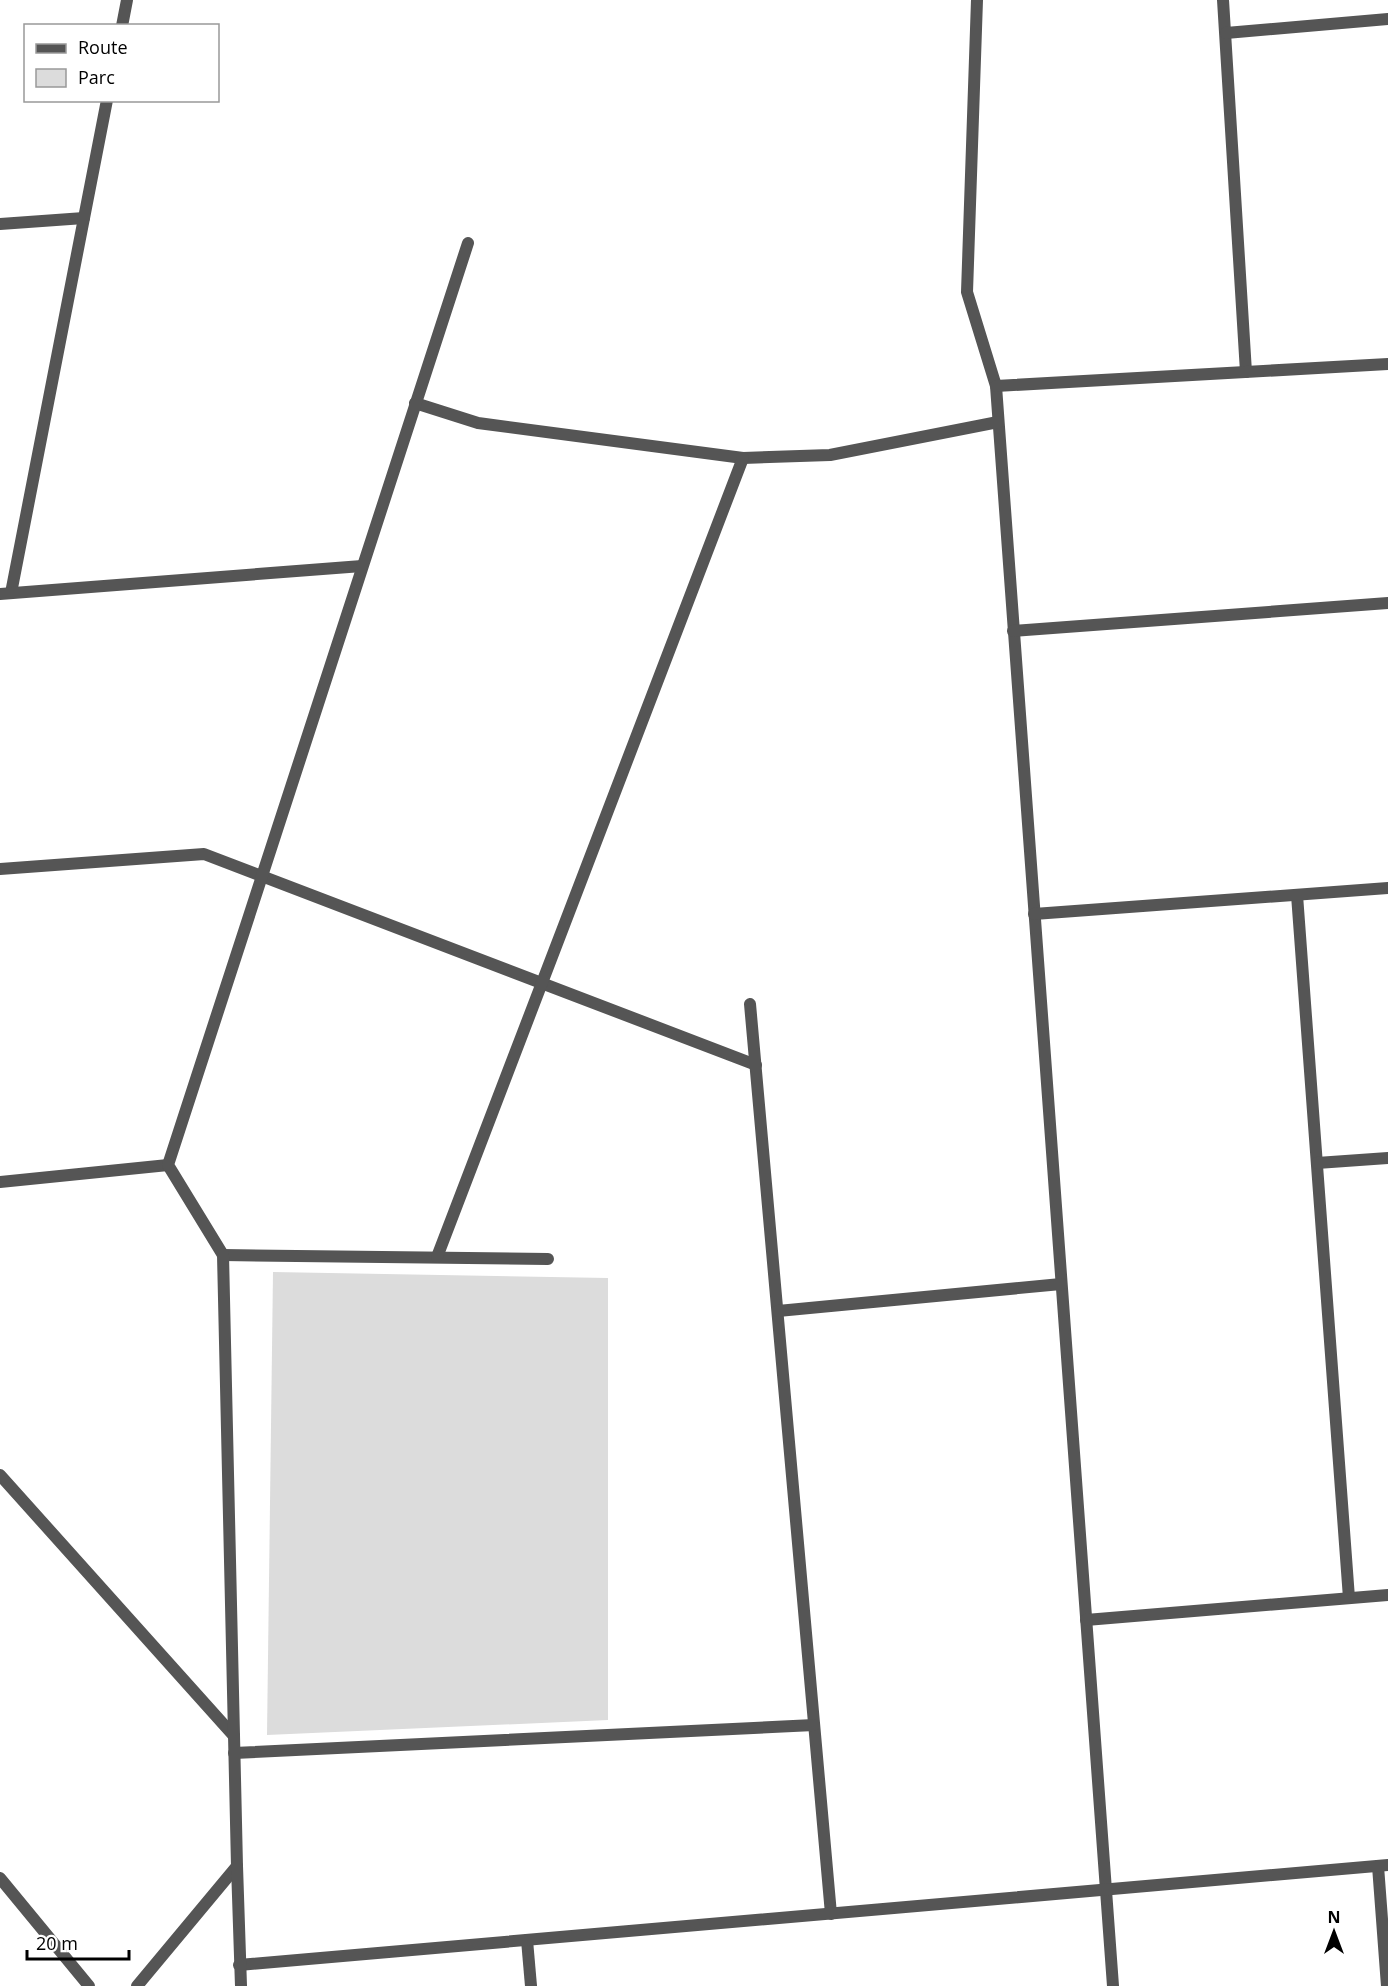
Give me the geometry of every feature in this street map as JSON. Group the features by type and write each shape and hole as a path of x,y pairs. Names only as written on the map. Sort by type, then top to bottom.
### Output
{"street":[{"path":"122,24 127,0"},
{"path":"977,0 967,292 996,386 1113,1986"},
{"path":"1223,0 1246,372"},
{"path":"1226,33 1388,20"},
{"path":"107,102 5,593 362,566"},
{"path":"0,224 84,218"},
{"path":"241,1986 223,1255 168,1165 468,243"},
{"path":"996,386 1388,364"},
{"path":"415,404 478,423 743,458 830,454 998,422"},
{"path":"437,1257 743,458"},
{"path":"1013,631 1388,603"},
{"path":"0,869 204,854 756,1065"},
{"path":"1034,914 1388,888"},
{"path":"1297,895 1349,1598"},
{"path":"750,1004 831,1914"},
{"path":"1317,1163 1388,1158"},
{"path":"0,1182 168,1165"},
{"path":"223,1255 548,1258"},
{"path":"778,1311 1061,1284"},
{"path":"0,1475 234,1736"},
{"path":"1086,1620 1388,1595"},
{"path":"234,1753 814,1725"},
{"path":"137,1986 237,1866"},
{"path":"239,1965 1383,1866 1387,1986"},
{"path":"0,1878 89,1986"},
{"path":"527,1940 531,1986"}],"green space":[{"path":"273,1272 608,1278 608,1720 267,1735"}]}
